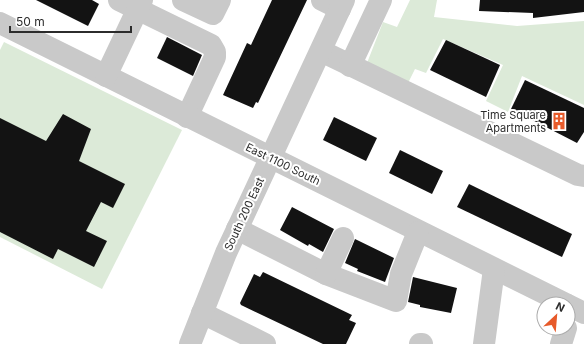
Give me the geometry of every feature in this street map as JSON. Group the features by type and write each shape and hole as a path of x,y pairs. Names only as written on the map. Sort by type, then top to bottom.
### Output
{"street":[{"path":"183,0 213,14 220,0"},
{"path":"350,66 381,0"},
{"path":"106,76 133,3 210,45 215,52 215,57 187,117"},
{"name":"South 200 East","path":"190,344 237,229 321,51 336,3"},
{"name":"East 1100 South","path":"0,23 545,296"},
{"path":"321,51 578,175 584,176"},
{"path":"237,229 326,274 396,301 401,274 418,232"},
{"path":"326,274 343,238"},
{"path":"484,344 494,269"},
{"path":"202,313 265,344"}],"green space":[{"name":"Time Square Apartments","path":"410,0 437,0 434,17 517,26 584,21 584,105 522,76 508,112 486,101 503,65 443,39 426,73 415,69 408,83 367,63 383,22 397,27"},
{"path":"4,42 182,130 102,289 0,237 0,50"}],"building":[{"path":"36,0 92,0 99,4 88,26"},
{"path":"272,0 307,0 258,103 256,102 253,108 223,95 247,43 251,45"},
{"path":"480,0 584,0 584,12 533,18 533,13 479,11"},
{"path":"167,37 202,55 193,76 157,58"},
{"name":"Time Square Apartments","path":"446,40 500,65 486,97 430,70"},
{"name":"Time Square Apartments","path":"525,80 584,108 584,132 577,143 511,109"},
{"path":"63,114 91,129 79,161 125,184 113,208 101,202 86,231 107,241 94,267 58,249 53,259 0,232 0,118 46,141"},
{"path":"334,117 377,138 366,161 323,140"},
{"path":"400,150 443,171 432,194 389,173"},
{"path":"469,184 572,234 562,257 457,207"},
{"path":"292,207 334,229 323,252 309,244 308,246 280,230"},
{"path":"355,239 394,258 385,282 357,271 358,269 345,263"},
{"path":"263,272 352,315 349,320 356,323 346,344 323,344 241,305 240,303 254,274 260,277"},
{"path":"413,277 457,288 451,313 420,307 420,305 408,302"}],"place":[{"name":"Time Square Apartments","path":"559,121"}]}
